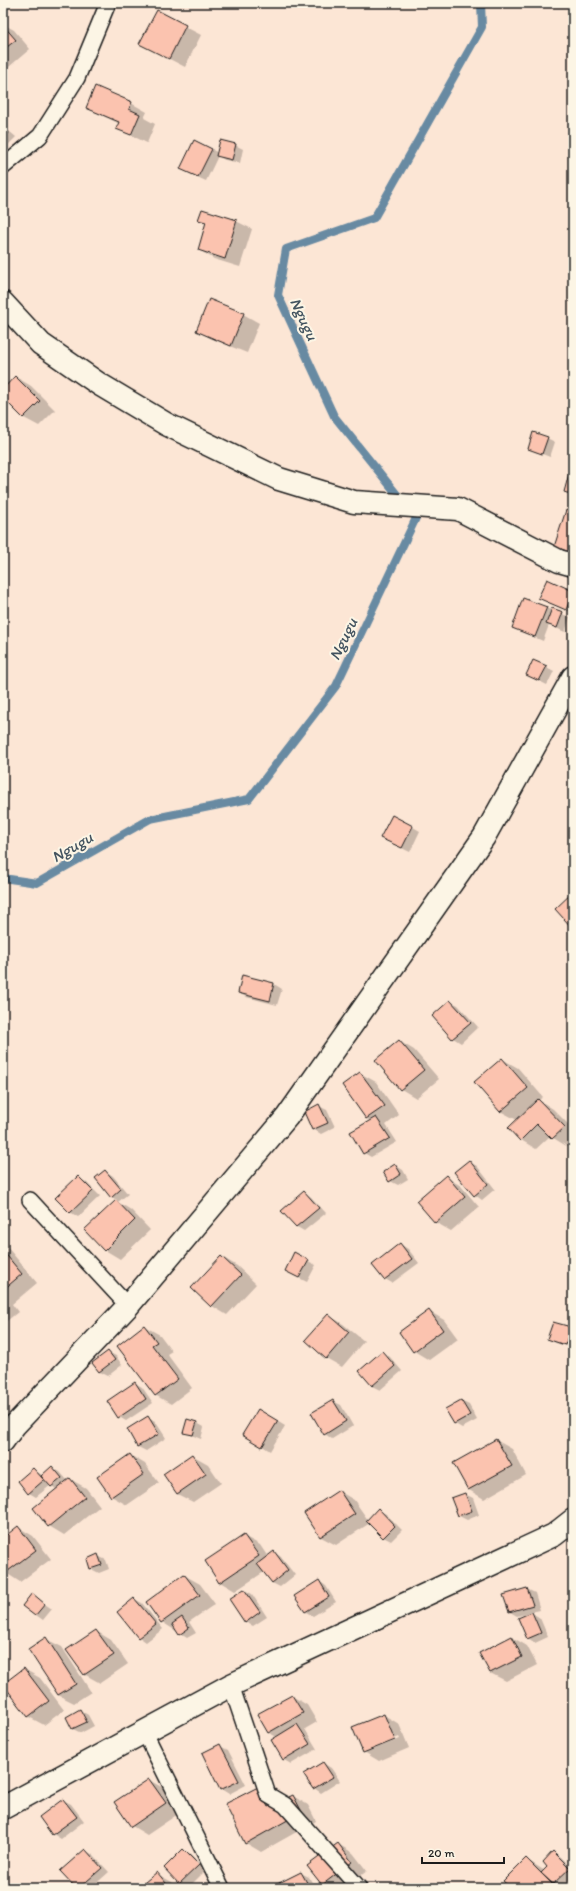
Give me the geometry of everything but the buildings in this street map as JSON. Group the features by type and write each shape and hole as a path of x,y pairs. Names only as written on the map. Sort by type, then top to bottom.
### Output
{"street":[{"path":"3,303 42,344 99,384 166,424 279,479 354,502 458,509 559,562 573,565"},
{"path":"3,1441 14,1426 128,1306 287,1117 484,837 573,677"},
{"path":"3,1808 145,1733 231,1685 554,1535 573,1520"}],"lane":[{"path":"3,167 40,136 77,78 108,3"},
{"path":"30,1200 128,1306"},
{"path":"231,1685 268,1796 285,1805 359,1888"},
{"path":"145,1733 222,1888"}],"waterway":[{"name":"Ngugu","path":"3,878 37,883 150,819 249,799 336,686 416,518 334,416 278,295 286,249 374,218 482,27 481,3"}]}
